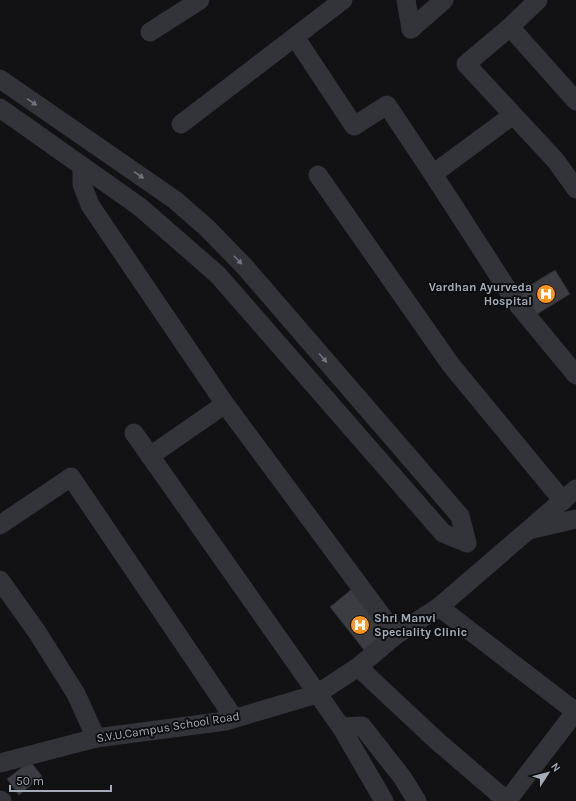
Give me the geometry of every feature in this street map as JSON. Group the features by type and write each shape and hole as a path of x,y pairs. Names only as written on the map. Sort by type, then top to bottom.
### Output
{"street":[{"path":"150,32 200,0"},
{"path":"181,124 343,0"},
{"path":"406,0 411,30 444,0"},
{"path":"538,0 510,27 466,64 556,161 576,189"},
{"path":"510,27 576,101"},
{"path":"295,36 354,126 387,105 515,302 576,375"},
{"path":"0,79 175,200 207,228 245,267 460,516 467,543"},
{"path":"0,108 140,207 218,275 443,533 467,543 487,566"},
{"path":"433,174 513,115"},
{"path":"82,166 82,184 90,205 225,404 396,635"},
{"path":"318,175 451,365 570,495"},
{"path":"150,456 225,404"},
{"path":"134,433 341,727 384,801"},
{"path":"0,525 71,477 234,718"},
{"name":"S.V.U.Campus School Road","path":"0,763 96,738 218,722 318,694 358,666 396,635 439,607 570,495"},
{"path":"529,530 576,519"},
{"path":"0,580 9,607 37,632 76,694 96,738"},
{"path":"358,666 436,740 507,801 576,711 439,607"},
{"path":"341,727 362,726 402,777 417,801"}],"building":[{"path":"555,270 570,294 534,316 519,292"},
{"path":"352,589 386,633 364,650 330,607"},
{"path":"30,761 42,776 19,795 7,779"}],"place":[{"name":"Vardhan Ayurveda Hospital","path":"546,294"},
{"name":"Shri Manvi Speciality Clinic","path":"360,625"}]}
